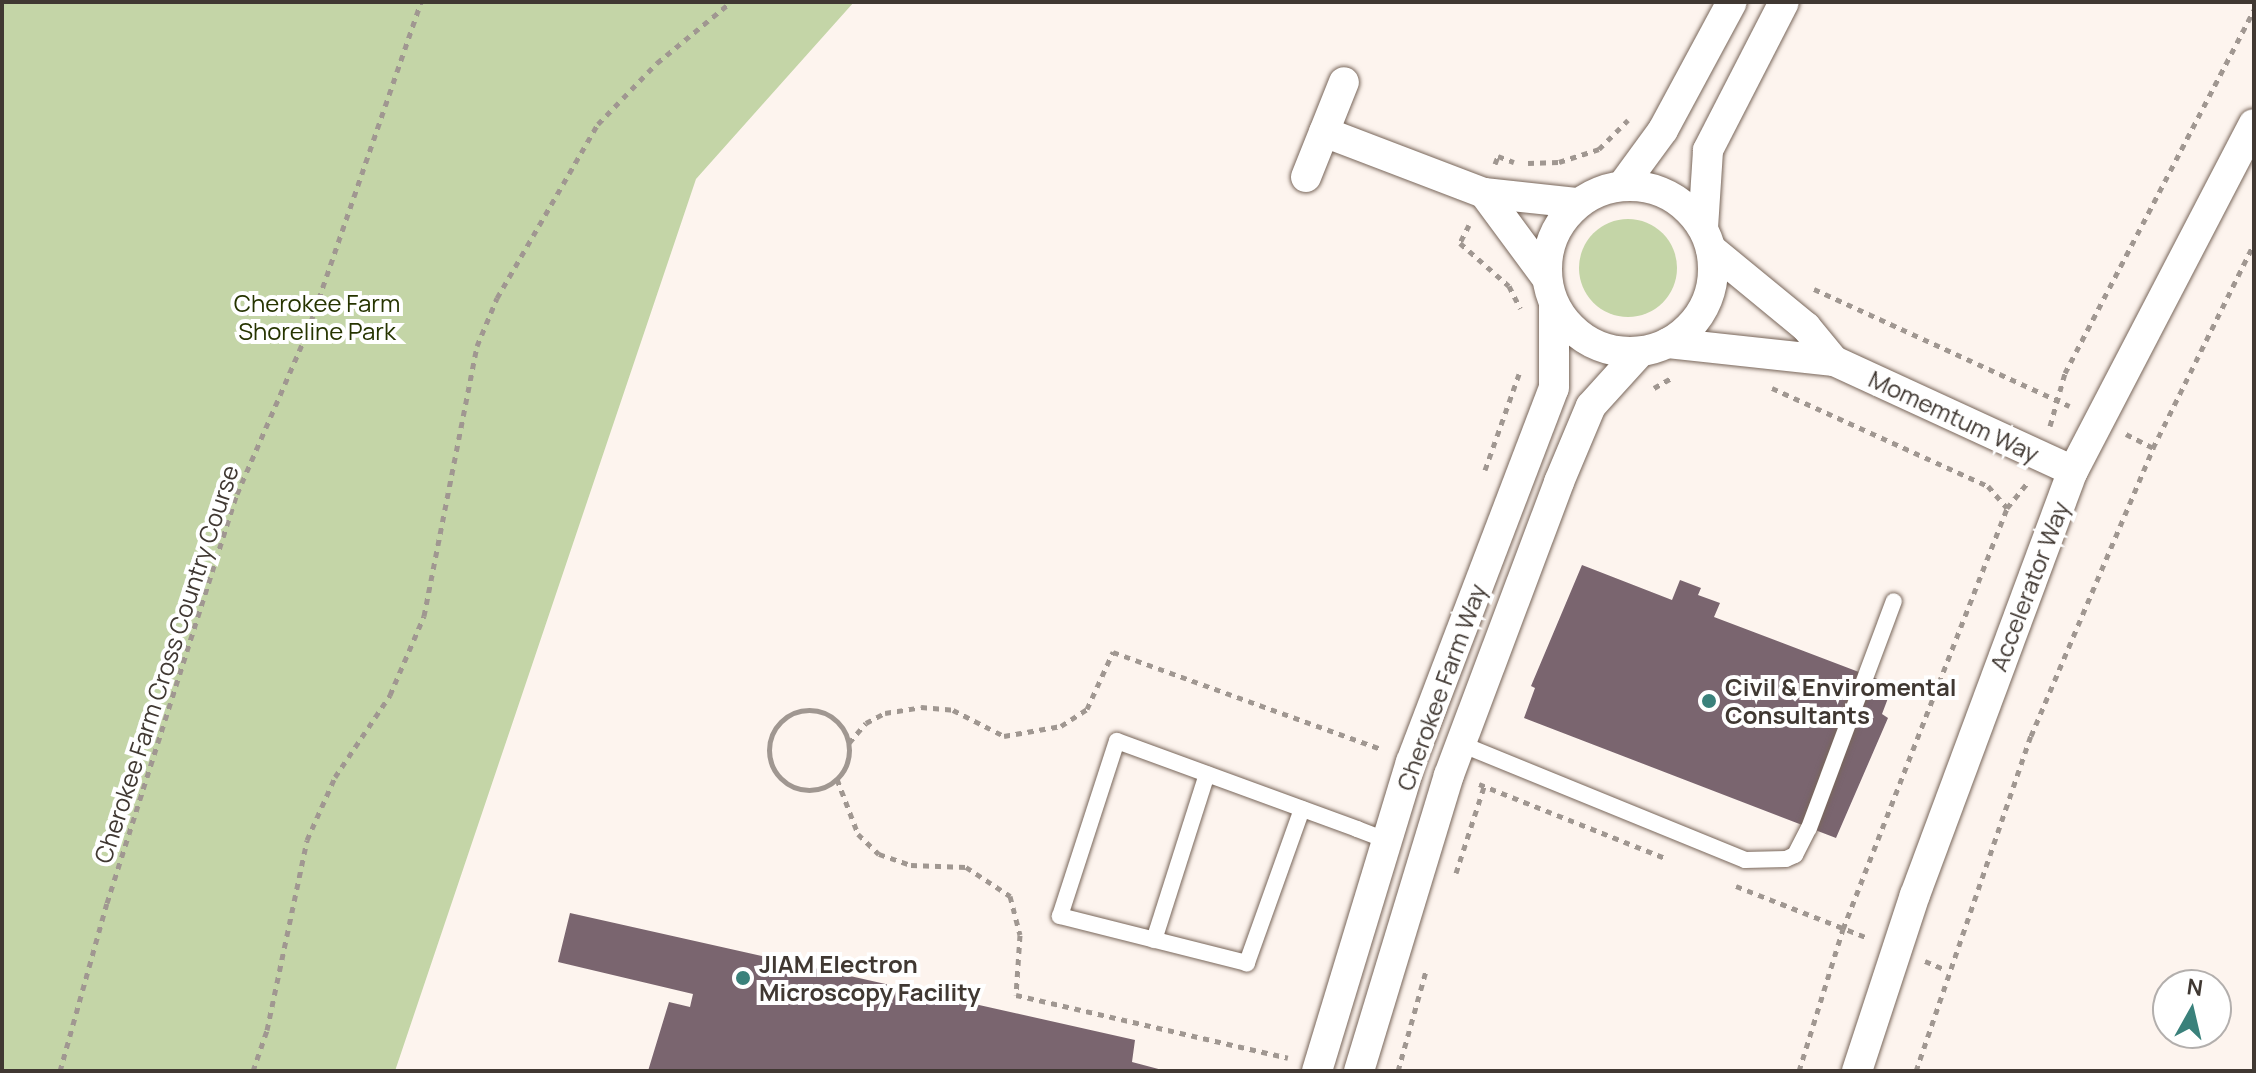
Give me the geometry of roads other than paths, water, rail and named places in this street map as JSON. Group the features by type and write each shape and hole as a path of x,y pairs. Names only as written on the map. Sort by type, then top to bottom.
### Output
{"street":[{"path":"1622,186 1663,130 1732,2"},
{"path":"1484,193 1550,291 1569,326 1590,342 1654,347 1691,326 1706,303 1713,277 1707,238 1708,150 1784,2"},
{"path":"1306,177 1344,82"},
{"name":"Accelerator Way","path":"1857,1071 1895,949 2073,471 2254,124"},
{"path":"1324,132 1484,193 1578,203"},
{"path":"1550,291 1548,249 1559,223 1578,203 1622,186 1668,195 1707,238"},
{"name":"Momemtum Way","path":"1707,238 1806,327 1834,361"},
{"name":"Cherokee Farm Way","path":"1317,1071 1411,762 1554,388 1550,291"},
{"name":"Momemtum Way","path":"1654,347 1834,361 2073,471"},
{"name":"Cherokee Farm Way","path":"1359,1071 1449,775 1591,406 1654,347"}],"lane":[{"path":"1461,744 1745,860 1786,859 1795,855 1809,828 1894,601"},
{"path":"1302,809 1247,963 1060,916 1117,741 1207,774 1302,809 1386,840"},
{"path":"1154,940 1207,774"}],"place":[{"name":"Civil & Enviromental Consultants","path":"1709,701"},
{"name":"JIAM Electron Microscopy Facility","path":"743,978"}],"park label":[{"name":"Cherokee Farm Shoreline Park","path":"317,317"}]}
